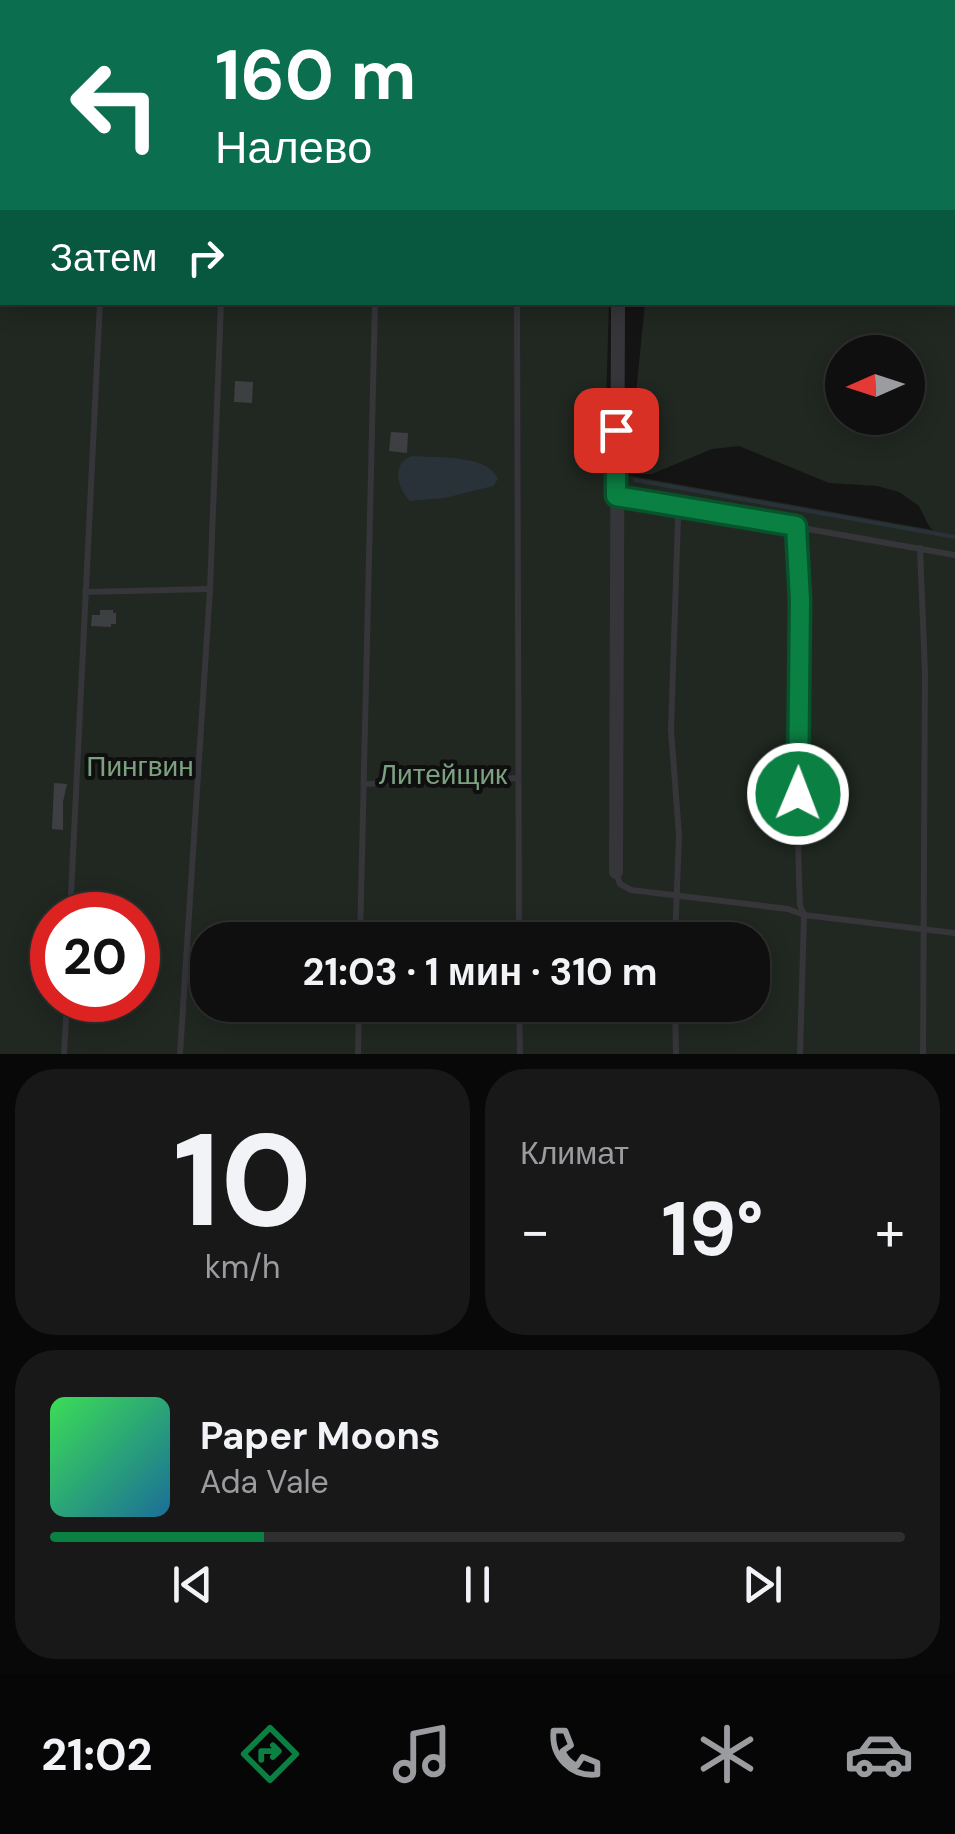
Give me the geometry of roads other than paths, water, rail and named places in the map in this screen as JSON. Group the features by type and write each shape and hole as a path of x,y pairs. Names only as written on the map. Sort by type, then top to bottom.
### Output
{"street":[{"path":"616,872 618,305"}],"lane":[{"path":"71,892 100,305"},
{"path":"180,1054 210,589 222,305"},
{"path":"360,922 375,305"},
{"path":"518,305 519,922"},
{"path":"616,496 955,554"},
{"path":"671,505 678,519 671,730 679,835 675,922"},
{"path":"796,526 800,600 798,833 800,905 804,915 800,1054"},
{"path":"920,548 925,672 923,1054"},
{"path":"85,592 210,589"},
{"path":"364,784 518,778"},
{"path":"616,872 620,884 631,890 955,932"},
{"path":"64,1054 66,1022"},
{"path":"358,1054 359,1022"},
{"path":"519,1022 520,1054"},
{"path":"676,1022 676,1054"}],"waterway":[{"path":"635,480 955,537"}],"park label":[{"name":"Пингвин","path":"140,766"},
{"name":"Литейщик","path":"443,774"}]}
